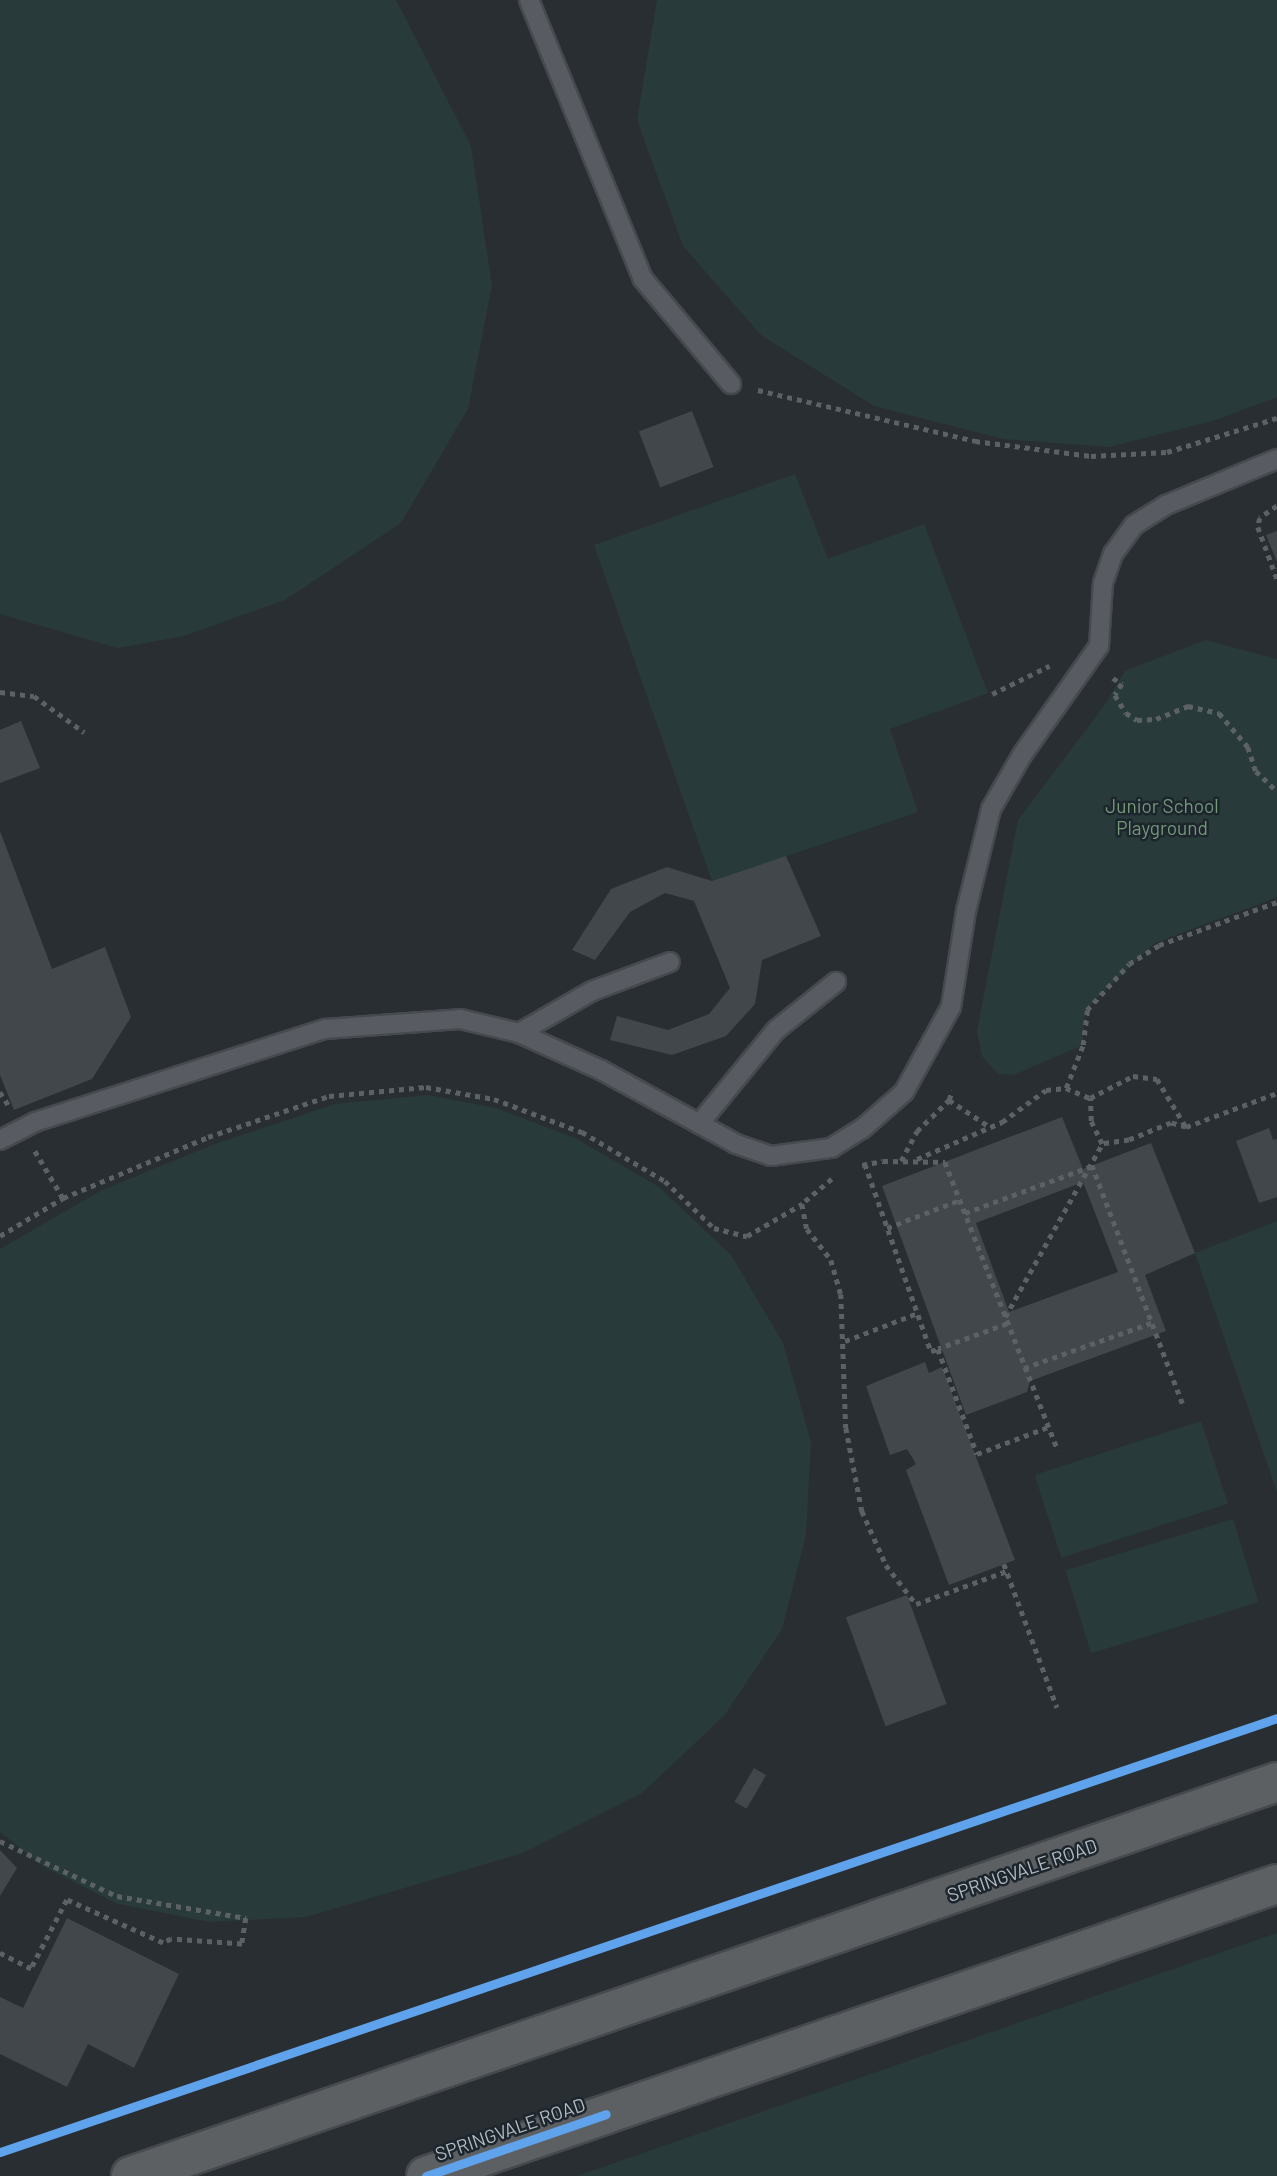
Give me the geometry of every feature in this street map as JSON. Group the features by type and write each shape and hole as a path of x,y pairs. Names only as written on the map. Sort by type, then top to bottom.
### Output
{"highway":[{"name":"SPRINGVALE ROAD","path":"131,2176 1277,1782"},
{"name":"SPRINGVALE ROAD","path":"426,2176 1277,1885"}],"lane":[{"path":"529,0 643,279 731,384"},
{"path":"0,1140 35,1122 325,1028 460,1019 519,1033 601,1070 699,1124 771,1156 819,1149 862,1129 904,1092 951,1007 966,911 991,809 1022,755 1099,646 1103,583 1113,554 1135,524 1166,505 1277,459"},
{"path":"519,1033 592,991 670,962"},
{"path":"699,1124 776,1030 836,982"}],"path":[{"path":"731,384 975,441 1091,456 1167,452 1277,418"},
{"path":"1277,506 1260,518 1258,527 1277,579"},
{"path":"992,694 1063,660"},
{"path":"1113,678 1122,684 1115,695 1126,713 1137,720 1156,719 1188,706 1219,713 1248,747 1256,771 1277,791"},
{"path":"0,692 34,695 84,732"},
{"path":"1066,1087 1083,1045 1087,1010 1129,964 1159,945 1277,902"},
{"path":"1090,1098 1133,1076 1157,1079 1186,1127"},
{"path":"0,1236 64,1198 208,1137 329,1096 426,1087 494,1099 582,1132 665,1181 714,1228 747,1236 802,1204 820,1185 842,1174"},
{"path":"914,1161 1025,1109 1046,1090 1066,1087 1090,1098"},
{"path":"901,1161 916,1131 949,1100 952,1090"},
{"path":"0,1092 9,1106"},
{"path":"1102,1144 1129,1140 1171,1123 1186,1127 1277,1093"},
{"path":"865,1164 931,1351 939,1349 1006,1321 1093,1165 1102,1144 1091,1121 1090,1098"},
{"path":"949,1100 990,1127"},
{"path":"33,1148 64,1198"},
{"path":"852,1169 865,1164 901,1161 945,1162 1058,1451"},
{"path":"965,1213 1093,1165"},
{"path":"1093,1165 1183,1405"},
{"path":"887,1228 960,1200"},
{"path":"802,1204 807,1229 831,1260 841,1294 850,1468 862,1511 886,1565 916,1604 1007,1571"},
{"path":"845,1341 918,1313"},
{"path":"1024,1368 1151,1323"},
{"path":"939,1349 976,1454 1048,1427"},
{"path":"1004,1564 1057,1707"},
{"path":"0,1841 117,1896 246,1918 242,1944 171,1939 163,1943 67,1900 31,1969 0,1953"}],"green space":[{"path":"0,0 396,0 471,146 492,285 468,409 401,523 285,600 184,636 118,648 0,614"},
{"path":"657,0 1277,0 1277,397 1216,420 1109,447 1003,439 874,406 761,335 683,246 637,120"},
{"path":"795,474 828,559 924,524 988,693 890,729 918,812 712,881 594,545"},
{"name":"Junior School Playground","path":"1205,640 1277,659 1277,897 1155,943 1093,1002 1084,1019 1083,1045 1013,1075 998,1074 982,1056 977,1031 1018,820 1104,706 1125,671"},
{"path":"428,1095 496,1108 577,1139 659,1187 731,1255 783,1343 811,1442 806,1535 782,1629 724,1716 642,1793 523,1853 306,1917 210,1922 118,1904 44,1867 0,1832 0,1249 102,1190 215,1144 335,1104"},
{"path":"1277,1221 1277,1492 1195,1253"},
{"path":"1201,1421 1228,1504 1061,1558 1035,1475"},
{"path":"1233,1519 1258,1602 1091,1653 1066,1570"},
{"path":"1277,1933 1277,2176 577,2176"}],"building":[{"path":"692,411 714,467 660,487 639,431"},
{"path":"1277,531 1277,562 1266,535"},
{"path":"21,721 40,768 0,783 0,730"},
{"path":"0,831 52,969 105,947 131,1017 92,1079 14,1110 0,1075"},
{"path":"786,856 821,936 762,960 755,1004 726,1036 672,1055 610,1040 617,1016 668,1030 709,1014 730,988 694,901 665,893 630,912 595,960 572,950 611,889 667,867 712,881"},
{"path":"1062,1117 1083,1169 1151,1143 1195,1253 1145,1275 1166,1331 1030,1381 1027,1392 966,1415 882,1186","holes":["1083,1182 1118,1272 1009,1312 976,1223"]},
{"path":"1269,1128 1273,1140 1277,1139 1277,1197 1259,1203 1236,1141"},
{"path":"925,1362 929,1373 942,1367 1015,1560 949,1585 906,1470 916,1464 907,1449 890,1455 866,1386"},
{"path":"907,1595 947,1704 886,1726 846,1617"},
{"path":"754,1768 766,1775 747,1809 734,1802"},
{"path":"0,1850 17,1868 0,1896"},
{"path":"67,1918 179,1974 134,2068 88,2044 67,2087 0,2054 0,1997 23,2008"}],"cycle path":[{"path":"0,2152 1277,1718"},
{"path":"426,2176 606,2114"}]}
